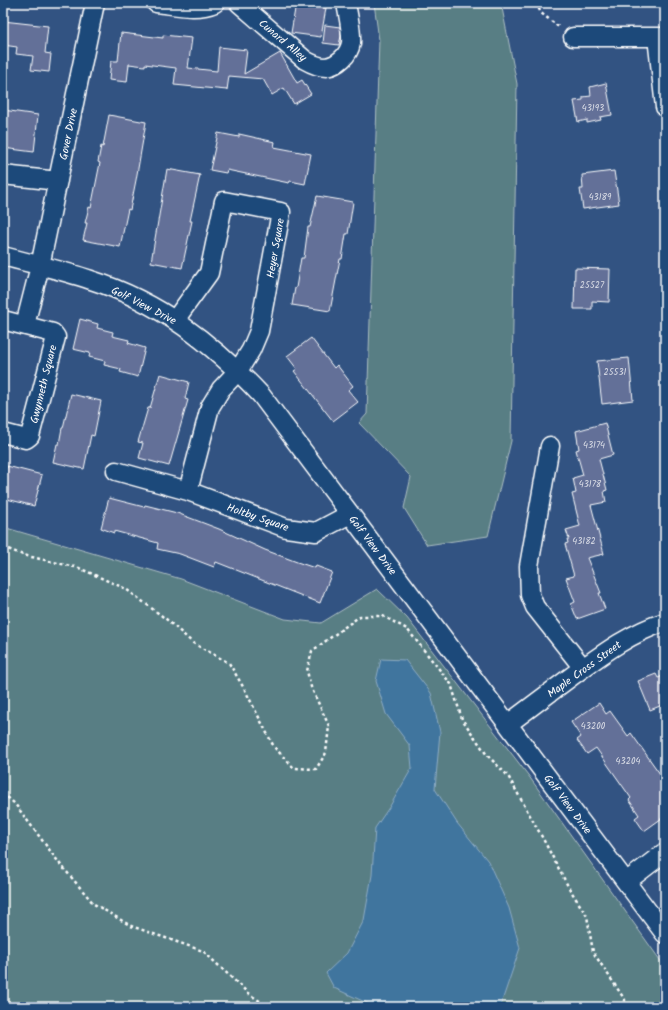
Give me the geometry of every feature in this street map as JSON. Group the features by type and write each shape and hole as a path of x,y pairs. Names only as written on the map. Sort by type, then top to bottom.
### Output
{"street":[{"name":"Gover Drive","path":"40,266 95,3"},
{"path":"156,3 199,8 215,3"},
{"name":"Cunard Alley","path":"239,3 305,60 314,65 325,67 337,63 346,55 351,45 351,34 346,3"},
{"path":"573,37 661,37 665,107"},
{"path":"3,175 58,181"},
{"name":"Heyer Square","path":"175,320 209,273 224,201 281,212 259,331 251,350 238,371"},
{"name":"Golf View Drive","path":"3,256 92,280 126,294 175,320 207,343 238,371 260,395 665,934"},
{"path":"25,325 40,266"},
{"name":"Gwynneth Square","path":"3,320 53,333 56,337 30,436 26,439 3,434"},
{"path":"188,491 210,407 221,389 238,371"},
{"path":"550,446 529,566 530,595 535,607 583,668"},
{"name":"Holtby Square","path":"116,471 188,491 286,528 316,532 350,514"},
{"name":"Maple Cross Street","path":"508,724 606,651 627,638 665,622"},
{"path":"626,882 665,852"}],"path":[{"path":"536,3 540,13 573,37"},
{"path":"3,547 23,555 79,568 126,589 166,619 194,643 229,663 245,690 274,747 294,768 316,769 326,753 330,726 311,687 307,671 312,651 360,616 383,616 407,629 451,684 462,719 487,755 508,776 569,888 587,916 593,952 625,1000 624,1007"},
{"path":"3,793 15,804 60,864 94,904 131,926 203,951 249,994 269,1007"}],"green space":[{"path":"374,3 501,3 517,84 511,441 488,536 427,545 404,508 411,477 359,423 367,414 379,40"},
{"path":"3,527 181,579 285,619 321,623 377,589 407,618 528,775 665,967 665,1007 3,1007"}],"water":[{"path":"381,659 405,660 431,693 440,732 435,789 457,823 488,861 509,908 520,948 500,1007 376,1007 334,988 326,973 347,953 364,920 372,875 375,828 390,806 412,768 410,746 386,714 376,681"}],"building":[{"path":"296,3 326,8 321,37 291,33"},
{"path":"3,21 48,26 45,53 51,54 49,72 31,70 33,56 16,54 17,47 3,45"},
{"path":"325,25 340,27 341,36 339,45 323,43"},
{"path":"121,33 163,38 163,35 192,38 188,68 217,71 219,47 247,50 244,74 280,53 297,83 302,80 311,94 294,104 284,88 272,95 263,79 229,76 227,90 174,85 176,68 145,64 145,66 129,64 127,82 109,80 111,61 118,61"},
{"path":"606,83 612,115 600,117 601,120 587,123 587,120 578,122 574,101 583,100 583,97 591,96 590,87"},
{"path":"3,110 38,115 34,152 3,148"},
{"path":"109,115 146,122 130,210 128,209 120,247 83,240 87,223 85,223 89,207 91,208 100,163 98,162 101,146 103,147"},
{"path":"218,133 239,137 239,134 275,142 274,147 311,154 305,184 290,181 289,183 227,170 226,173 210,170"},
{"path":"167,169 200,175 182,268 151,262"},
{"path":"614,171 619,204 583,209 580,189 583,189 582,175"},
{"path":"317,196 353,202 348,234 346,234 342,259 340,259 330,311 292,305 301,258 304,258 308,227 310,227"},
{"path":"575,268 610,269 609,302 592,301 592,309 574,309"},
{"path":"80,319 98,324 97,328 113,332 112,336 129,340 128,343 145,348 138,377 120,372 121,369 104,365 105,361 89,357 90,353 73,349"},
{"path":"311,338 334,368 337,365 353,386 348,390 358,402 333,421 294,371 297,369 287,356"},
{"path":"629,358 633,400 602,404 597,361"},
{"path":"160,374 189,382 185,399 188,400 169,466 139,458 143,443 138,442"},
{"path":"71,394 101,401 94,436 91,435 84,469 53,462"},
{"path":"605,423 613,455 599,459 607,490 604,491 606,502 591,505 604,554 587,558 601,593 599,593 605,609 577,619 571,604 575,602 566,578 574,576 565,544 568,543 567,539 569,539 566,530 580,526 572,494 576,493 573,478 583,475 576,450 579,449 576,431"},
{"path":"7,466 42,475 34,506 3,498 3,467 7,468"},
{"path":"109,498 144,507 145,505 177,513 219,529 265,550 315,568 316,566 332,572 320,603 216,562 214,567 180,554 157,549 158,543 114,531 114,533 101,528"},
{"path":"656,674 658,678 665,675 665,704 650,710 638,681"},
{"path":"599,703 606,714 610,711 628,736 631,733 665,781 665,816 644,831 635,818 639,815 629,800 631,798 596,748 587,754 577,740 581,737 571,722"}]}
